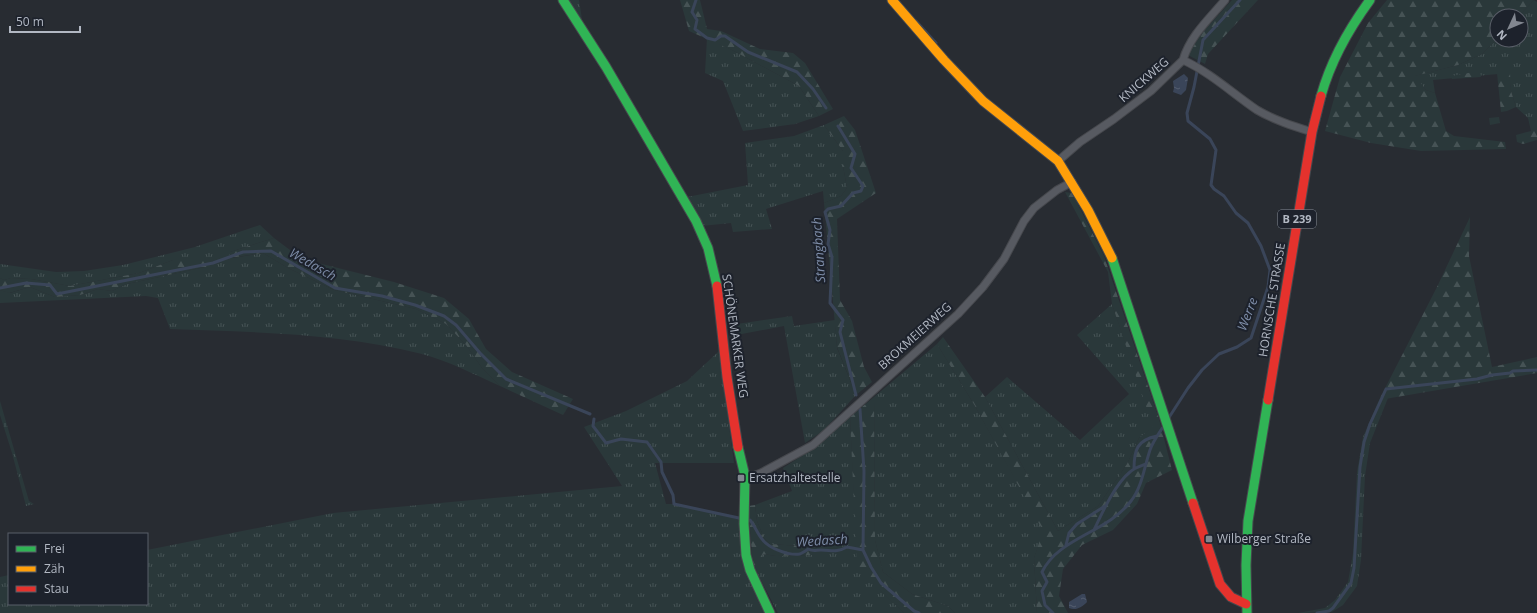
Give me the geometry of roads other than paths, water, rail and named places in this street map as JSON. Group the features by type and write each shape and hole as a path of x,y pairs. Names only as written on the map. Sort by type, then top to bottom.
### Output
{"street":[{"name":"SCHÖNEMARKER WEG","path":"564,0 680,192 696,221 708,248 715,274 720,305 727,377 740,459 745,476 744,524 746,554 750,570 770,613"},
{"path":"892,0 944,60 983,101 1058,162 1072,182 1092,217 1114,263 1220,584 1230,598 1247,608"},
{"path":"1183,60 1187,48 1193,38 1225,0"},
{"name":"HORNSCHE STRASSE","path":"1247,608 1246,541 1258,451 1312,132 1320,96 1336,53 1354,21 1370,0"},
{"name":"KNICKWEG","path":"1058,162 1080,142 1114,119 1150,90 1183,60 1202,69 1258,110 1289,125 1312,132"},
{"name":"BROKMEIERWEG","path":"745,476 753,476 761,473 813,445 958,314 983,287 1004,259 1024,221 1034,208 1057,190 1072,182"}],"water":[{"path":"1184,74 1188,78 1186,90 1181,95 1173,92 1173,81"},
{"path":"1082,594 1085,594 1087,602 1079,608 1069,608 1069,602"}],"waterway":[{"name":"Strangbach","path":"696,0 692,12 697,20 695,29 707,38 715,40 721,36 725,36 748,52 797,72 813,89 826,108"},
{"name":"Werre","path":"1168,419 1188,388 1202,370 1219,354 1237,347 1251,338 1268,287 1270,270 1261,246 1248,223 1236,213 1224,196 1211,185 1216,150 1210,139 1188,121 1187,113 1194,87 1203,40 1240,0"},
{"path":"916,21 936,43"},
{"name":"Strangbach","path":"838,126 855,154 851,168 863,186 861,191 853,193 841,206 828,209 825,212 830,230 828,244 832,257 830,303 843,320 840,332 856,395"},
{"name":"Wedasch","path":"0,288 26,283 50,285 57,294 213,263 243,252 271,251 335,288 382,296 415,305 444,316 456,325 480,353 506,379 590,414"},
{"path":"1317,613 1329,611 1333,608 1351,583 1354,568 1360,467 1364,442 1370,424 1386,389 1477,379 1492,375 1510,373 1513,371 1537,370"},
{"name":"Strangbach","path":"860,409 864,471 863,550 881,583 914,611 919,613"},
{"name":"Wedasch","path":"594,419 593,426 606,443 621,439 647,442 661,462 662,472 673,495 674,504 739,518"},
{"name":"Werre","path":"1053,613 1045,605 1042,591 1047,582 1042,572 1050,560 1060,551 1109,521 1121,512 1131,501 1138,490 1151,447 1165,424"},
{"path":"1134,469 1135,456 1138,447 1145,440 1157,436"},
{"path":"1094,530 1109,499 1124,477 1138,467 1146,464"},
{"path":"1066,545 1069,533 1077,524 1105,506"},
{"name":"Wedasch","path":"750,520 760,537 765,542 785,553 800,554 808,549 813,551 834,551 847,547 863,550"}],"place":[{"name":"Ersatzhaltestelle","path":"741,478"},
{"name":"Wilberger Straße","path":"1209,539"}]}
